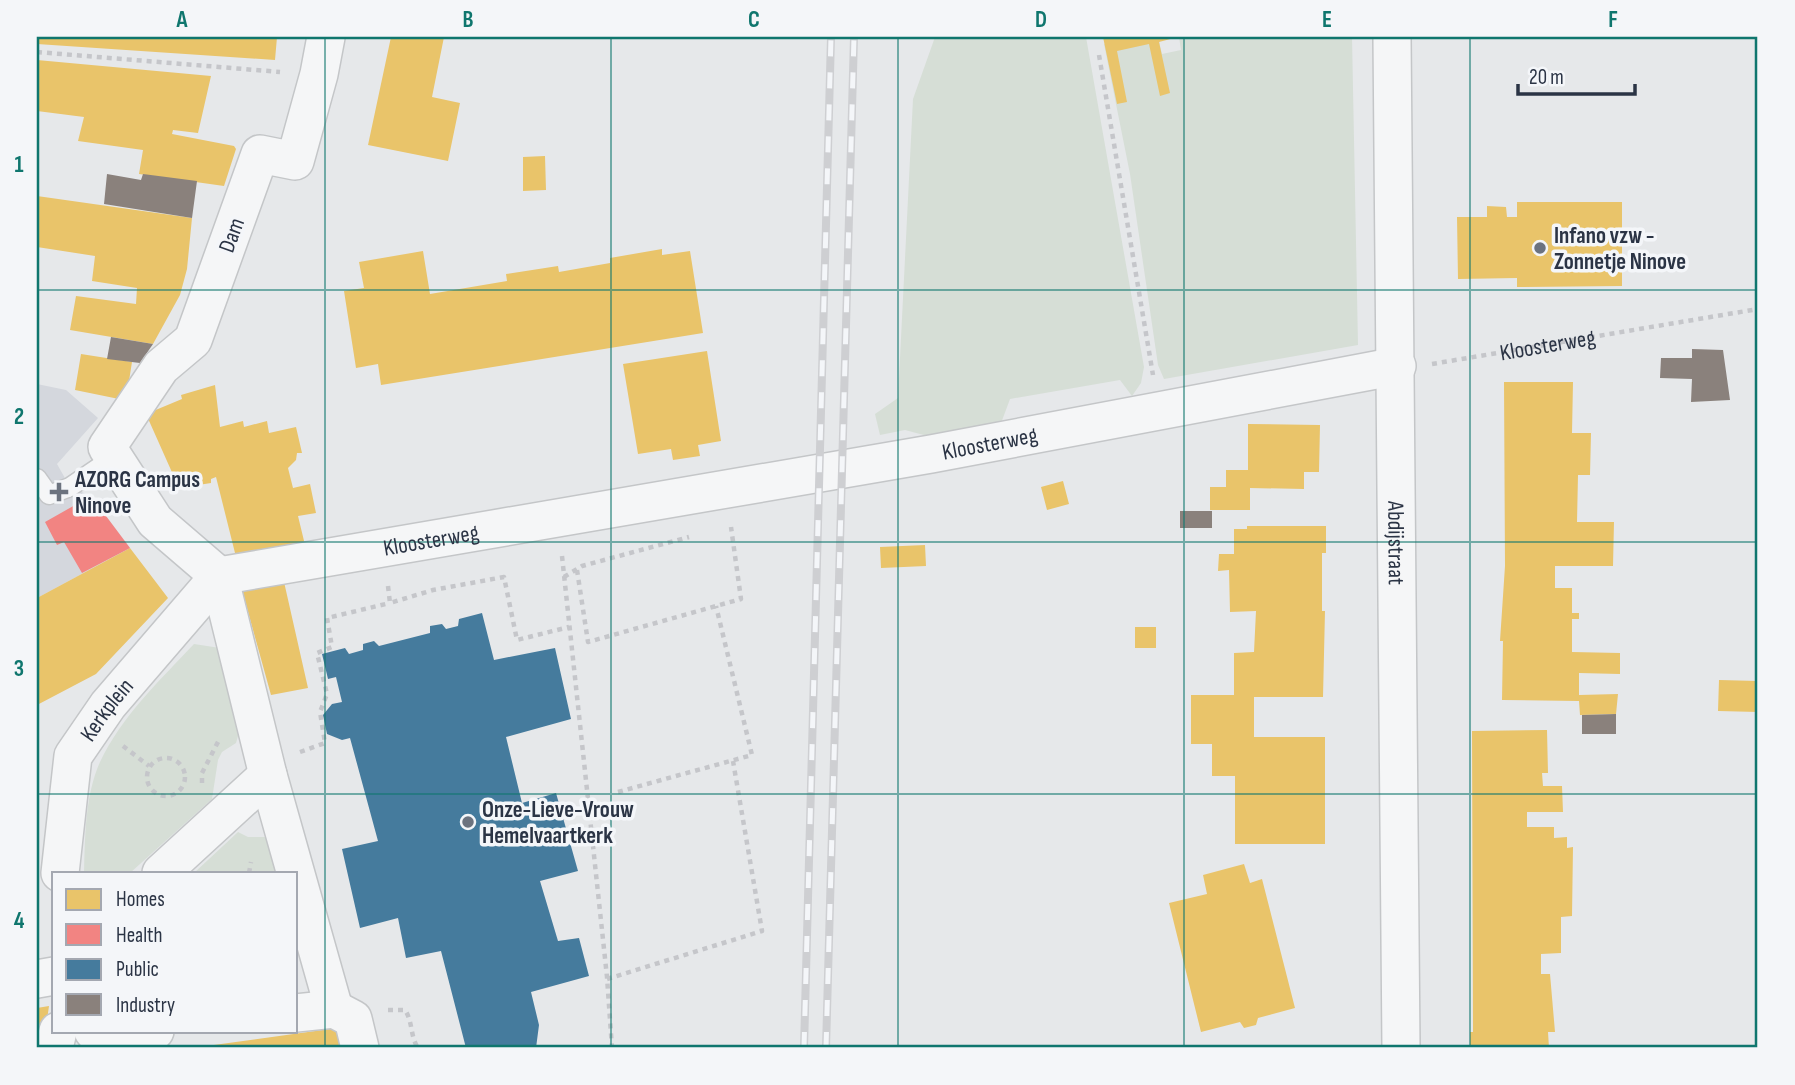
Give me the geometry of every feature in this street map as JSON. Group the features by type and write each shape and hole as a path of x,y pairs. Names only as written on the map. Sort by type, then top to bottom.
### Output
{"street":[{"name":"Dam","path":"110,452 161,367 193,340 260,154 295,162 319,74 326,37"},
{"name":"Abdijstraat","path":"1392,37 1401,1048"},
{"name":"Kloosterweg","path":"219,576 710,493 1397,366"},
{"path":"110,452 155,521 219,576 296,872"},
{"name":"Kerkplein","path":"60,872 73,756 108,705 219,576"},
{"path":"162,872 267,769"},
{"path":"298,880 334,1009"},
{"path":"298,1013 334,1009 353,1019 359,1048"},
{"path":"94,1032 100,1038 147,1032"}],"lane":[{"path":"37,478 49,495 70,487 110,452"}],"path":[{"path":"37,52 319,74"},
{"path":"1099,55 1159,410"},
{"name":"Kloosterweg","path":"1397,366 1479,358 1758,309"},
{"path":"558,520 612,1048"},
{"path":"577,570 588,642 741,599 731,526"},
{"path":"385,548 390,603"},
{"path":"267,769 325,743 320,712 327,694 317,653 332,647 327,618 433,590 504,577 517,640 569,627"},
{"path":"618,792 751,755 716,606"},
{"path":"201,796 202,773 214,747 227,731"},
{"path":"119,756 130,737"},
{"path":"174,759 185,773 184,783 171,796 162,796 147,784 149,766 156,760 174,759"},
{"path":"607,979 762,931 733,761"}],"shaded area":[{"path":"935,37 1086,37 1144,367 1141,383 1132,396 1120,380 1010,399 1000,426 935,438 905,430 880,435 875,414 898,398 913,99"},
{"path":"1140,37 1158,37 1162,54 1181,50 1179,37 1352,37 1358,345 1164,379 1158,365 1130,174 1104,44"},
{"name":"AZORG Campus Ninove","path":"37,384 66,390 98,418 57,464 70,487 91,496 130,548 37,598"},
{"path":"194,644 220,648 240,729 236,743 222,752 218,760 212,799 131,872 84,872 89,802 95,775 119,730 155,685"},
{"path":"238,832 248,837 267,837 276,872 195,872"}],"building: Homes":[{"path":"37,37 277,37 275,60 37,44"},
{"path":"391,37 444,37 432,97 460,103 448,161 368,145"},
{"path":"1103,37 1178,37 1159,42 1170,93 1160,96 1149,44 1117,51 1127,102 1117,104"},
{"path":"37,60 211,76 198,133 173,130 172,134 234,146 236,149 224,186 139,174 143,150 78,141 84,117 37,111"},
{"path":"545,156 546,190 523,191 523,157"},
{"path":"37,196 192,218 187,269 180,295 153,344 70,330 76,296 136,304 137,288 92,281 95,256 37,247"},
{"name":"Infano vzw - Zonnetje Ninove","path":"1517,202 1622,202 1622,286 1517,287 1517,278 1458,279 1457,217 1487,217 1487,206 1506,207 1507,217 1517,217"},
{"path":"662,249 662,255 690,251 703,333 381,385 378,364 356,368 344,291 364,288 359,262 423,251 430,294 507,281 506,274 558,266 559,272 610,263 610,258"},
{"path":"707,351 721,441 698,445 700,456 673,460 671,449 638,454 623,364"},
{"path":"81,354 132,362 129,381 119,399 75,390"},
{"path":"1504,382 1573,382 1572,433 1591,433 1590,475 1578,475 1577,522 1614,522 1613,566 1555,566 1555,588 1572,588 1572,613 1579,613 1579,619 1572,619 1572,652 1620,653 1620,674 1579,673 1579,695 1618,694 1616,714 1580,715 1579,701 1502,700 1503,641 1500,641 1505,566"},
{"path":"215,385 220,427 243,421 244,427 267,421 269,433 296,427 302,453 297,453 296,460 288,468 293,488 310,484 316,513 298,516 305,545 237,561 216,477 211,479 211,483 179,488 146,414 182,399 181,395"},
{"path":"1248,424 1320,425 1319,472 1304,472 1304,489 1250,488 1250,510 1210,510 1210,487 1226,487 1226,470 1248,470"},
{"path":"1063,481 1069,504 1047,510 1041,487"},
{"path":"1247,526 1326,526 1326,553 1322,553 1322,611 1325,611 1323,697 1254,697 1254,737 1325,737 1325,844 1235,844 1235,776 1212,776 1212,744 1191,744 1191,695 1234,695 1234,653 1254,652 1256,611 1230,612 1229,570 1218,571 1219,554 1234,554 1234,529 1247,529"},
{"path":"925,545 926,566 881,568 880,547"},
{"path":"130,548 168,598 96,674 37,705 37,598"},
{"path":"282,573 308,688 271,695 242,590"},
{"path":"1135,627 1156,627 1156,648 1135,648"},
{"path":"1719,680 1758,681 1758,712 1718,711"},
{"path":"1547,730 1548,773 1542,773 1543,786 1562,786 1563,812 1527,812 1527,827 1554,827 1554,838 1567,837 1567,848 1573,847 1572,916 1561,917 1561,953 1541,954 1541,974 1550,974 1555,1032 1548,1032 1549,1048 1470,1048 1470,1032 1473,1032 1472,731"},
{"path":"1244,864 1250,883 1262,879 1295,1008 1258,1018 1256,1025 1244,1028 1240,1022 1201,1032 1169,903 1207,894 1203,875"},
{"path":"49,1006 43,1048 37,1048 37,1008"},
{"path":"344,1027 348,1048 199,1048 199,1047"}],"building: Health":[{"path":"91,496 130,548 82,573 64,542 57,545 45,522"}],"building: Public":[{"name":"Onze-Lieve-Vrouw Hemelvaartkerk","path":"482,613 494,660 555,648 571,719 506,737 522,803 556,793 578,871 540,881 558,941 579,938 589,976 531,992 539,1025 536,1048 466,1048 441,951 406,958 398,918 360,928 342,849 378,841 350,738 342,740 327,734 323,715 332,704 342,702 336,677 328,679 322,654 345,648 349,654 363,650 363,644 374,641 379,646 430,633 430,626 442,624 446,629 458,626 459,619"}],"building: Industry":[{"path":"107,174 141,180 143,174 197,181 192,218 104,204"},
{"path":"111,337 153,344 140,363 107,359"},
{"path":"1692,349 1723,350 1730,400 1691,402 1692,379 1660,378 1661,358 1692,358"},
{"path":"1180,511 1212,511 1212,528 1180,528"},
{"path":"1616,714 1616,734 1582,734 1582,715"}],"railway":[{"path":"804,1048 831,37"},
{"path":"826,1048 854,37"}],"place":[{"name":"Infano vzw - Zonnetje Ninove","path":"1540,248"},
{"name":"AZORG Campus Ninove","path":"59,492"},
{"name":"Onze-Lieve-Vrouw Hemelvaartkerk","path":"468,822"}]}
